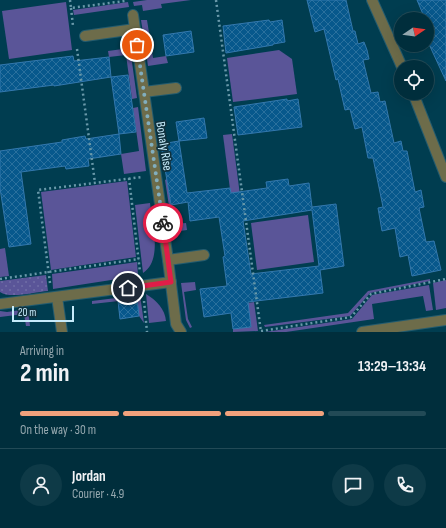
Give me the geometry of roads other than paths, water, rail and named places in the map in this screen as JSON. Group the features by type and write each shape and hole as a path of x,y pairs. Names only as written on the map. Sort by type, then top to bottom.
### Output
{"street":[{"path":"372,0 399,60"},
{"name":"Bonaly Rise","path":"133,14 176,324 180,332"},
{"path":"85,36 135,29"},
{"path":"144,92 176,88"},
{"path":"416,100 446,177"},
{"path":"168,260 204,255"},
{"path":"0,304 171,282"},
{"path":"54,297 62,332"},
{"path":"362,332 399,329 446,320"}]}
